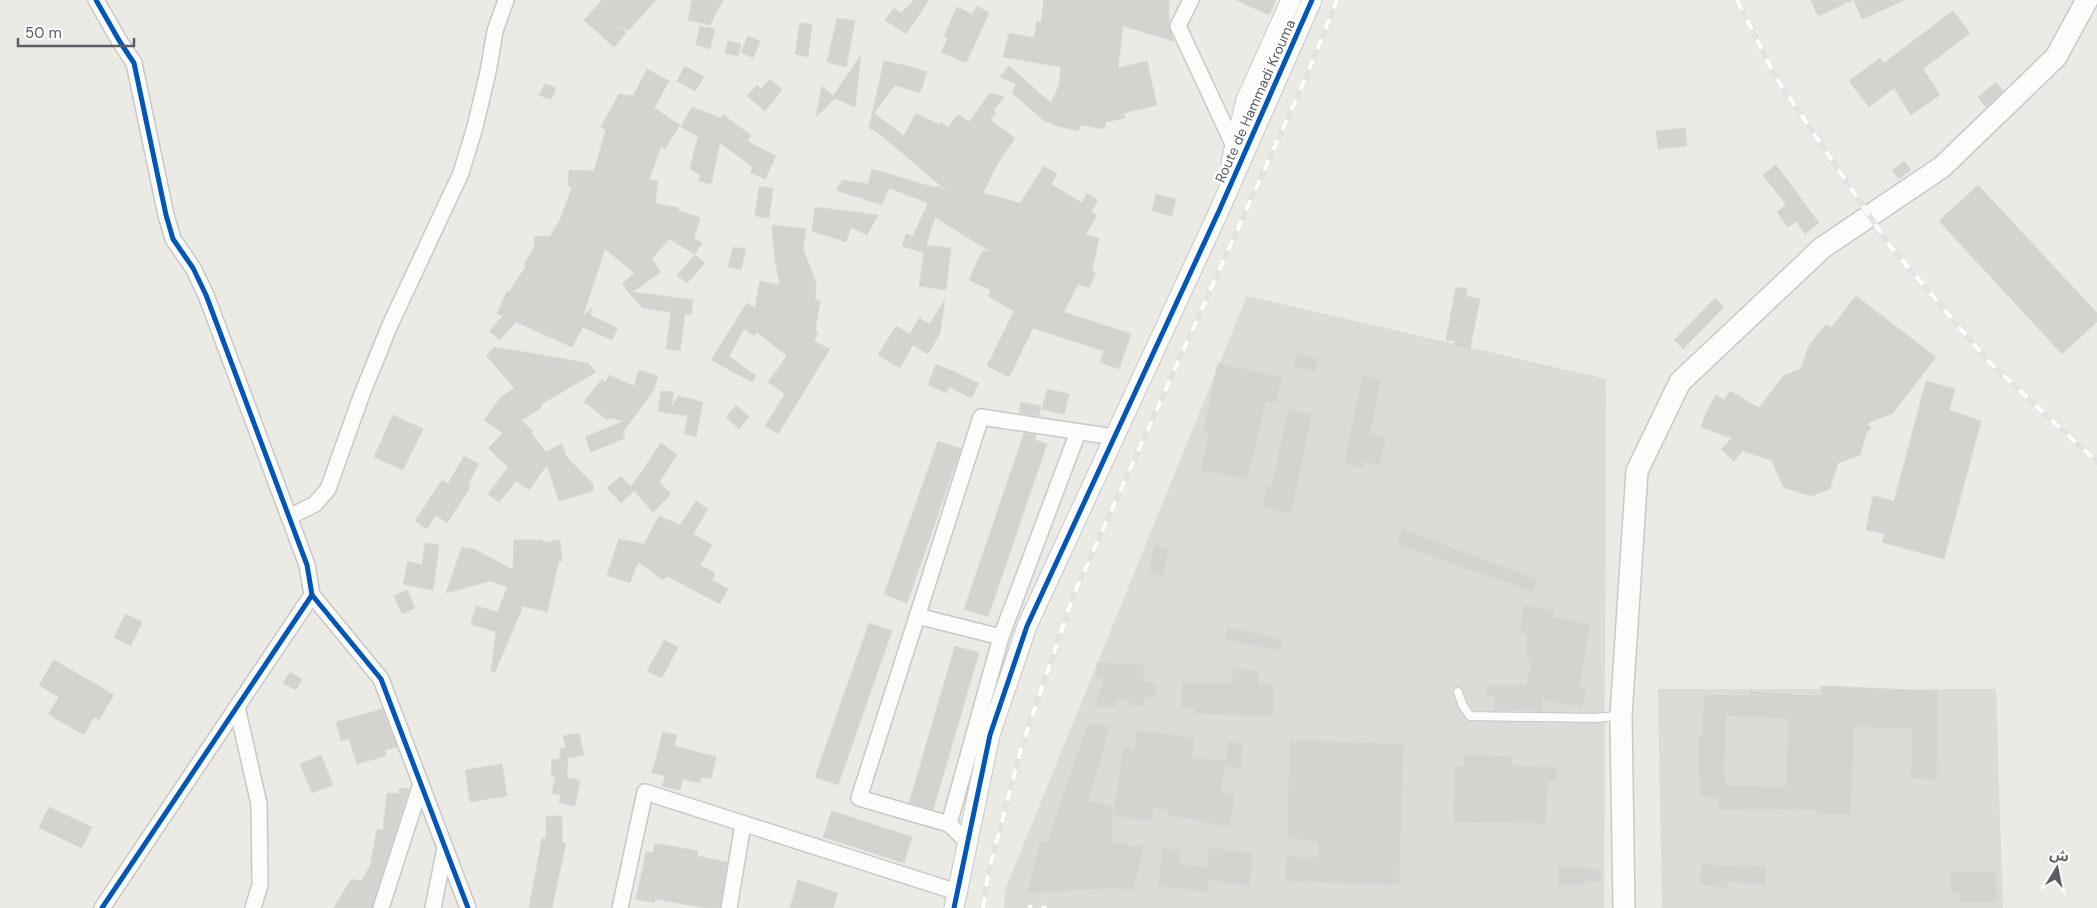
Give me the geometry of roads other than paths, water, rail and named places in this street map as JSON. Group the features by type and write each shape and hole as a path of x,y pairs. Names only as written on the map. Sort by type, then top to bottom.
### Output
{"main road":[{"path":"1624,908 1621,716 1637,471 1680,382 1822,248 1942,167 2056,57 2087,0"}],"street":[{"path":"96,0 134,63 166,215 173,239 193,268 206,295 307,565 312,595 381,679 468,908"},
{"path":"289,518 315,504 328,489 362,394 390,324 461,173 477,118 495,31 506,0"},
{"path":"1191,0 1178,26 1234,146"},
{"name":"Route de Hammadi Krouma","path":"1218,212 1246,100 1291,0"},
{"name":"Route de Hammadi Krouma","path":"1218,212 1312,0"},
{"path":"620,908 645,792 743,824 956,900 990,735 1027,626 1218,212"},
{"path":"967,842 950,824 859,798 981,417 1114,437"},
{"path":"950,824 1001,637 1078,432"},
{"path":"102,908 312,595"},
{"path":"917,616 1001,637"},
{"path":"237,707 260,804 260,885 254,908"},
{"path":"381,908 421,784"},
{"path":"729,908 743,824"},
{"path":"433,908 445,848"}],"lane":[{"path":"1458,692 1463,706 1470,716 1595,718 1621,716"}],"railway":[{"path":"983,908 988,874 1021,749 1074,594 1306,77 1337,0"},
{"path":"1737,0 1775,76 1890,246 1989,362 2097,462"}]}
